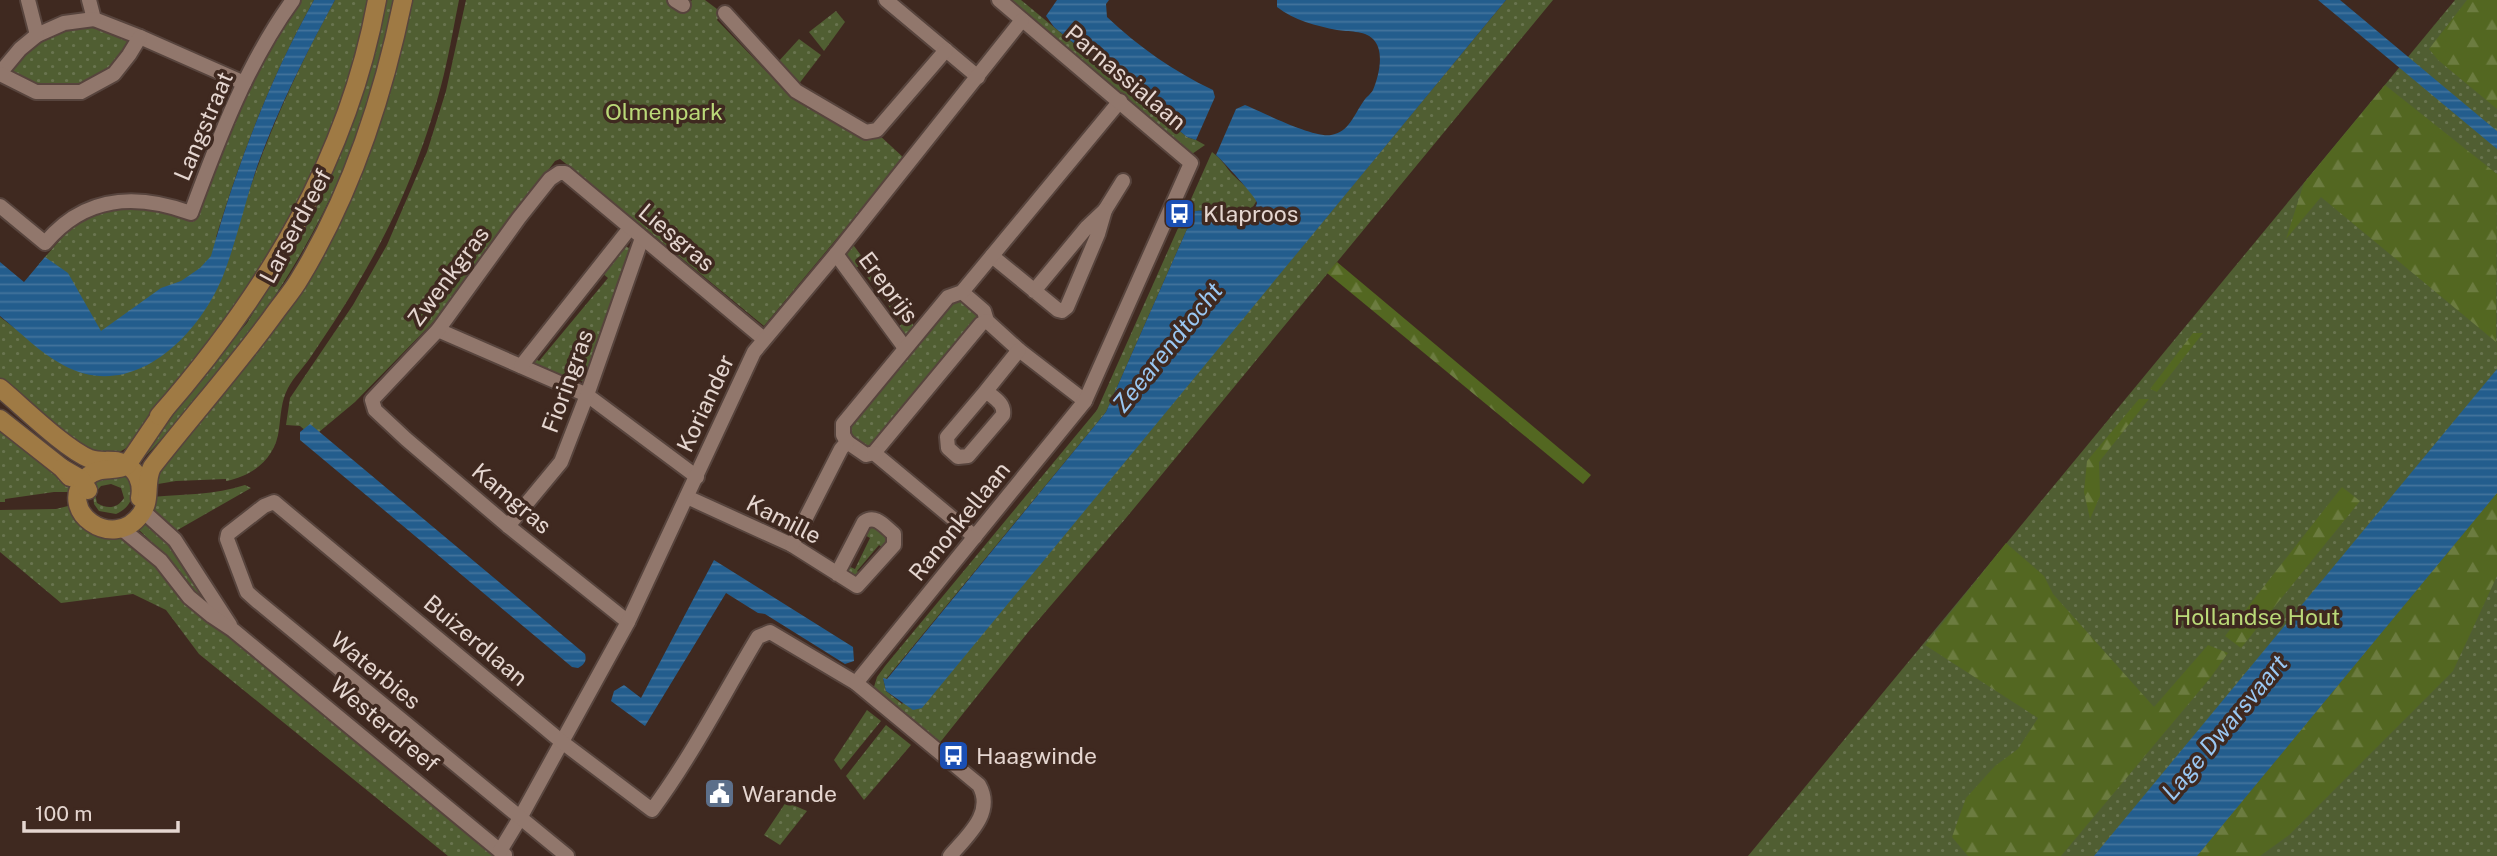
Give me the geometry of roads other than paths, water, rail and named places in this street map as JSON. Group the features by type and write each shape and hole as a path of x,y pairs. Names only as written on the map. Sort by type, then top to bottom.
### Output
{"main road":[{"name":"Larserdreef","path":"112,472 220,340 275,263 316,190 358,79 377,0"},
{"name":"Larserdreef","path":"112,472 149,471 169,443 242,358 299,279 338,205 366,138 382,88 403,0"},
{"path":"0,388 62,440 149,493 136,520 121,528 104,529 89,522 80,509 78,498 112,472"},
{"path":"0,419 62,468 72,472 112,472"},
{"path":"112,472 88,488 86,500 89,510 98,519 107,522 121,519 140,508"}],"street":[{"path":"28,0 37,35"},
{"path":"89,0 94,19"},
{"name":"Langstraat","path":"0,205 44,243 83,211 109,202 132,200 163,203 191,213 244,83 293,0"},
{"path":"886,0 978,77"},
{"name":"Parnassialaan","path":"999,0 1191,163"},
{"path":"725,13 796,91 866,132 877,130 946,50"},
{"path":"141,37 114,74 81,92 36,92 0,74 20,49 37,35 64,23 94,19 141,37 244,83"},
{"name":"Koriander","path":"503,853 628,622 754,352 836,254 1021,20"},
{"path":"987,321 981,324 874,453 866,455 848,442 843,435 842,424 948,296 962,292 1120,101"},
{"name":"Ranonkellaan","path":"856,683 1085,401 1191,163"},
{"name":"Liesgras","path":"559,173 565,173 764,339"},
{"name":"Zwenkgras","path":"372,404 375,395 438,330 519,218 550,179 559,173"},
{"path":"1034,291 1087,227 1105,210 1124,181"},
{"path":"992,256 1062,311 1067,307 1098,234 1105,210"},
{"name":"Fioringras","path":"521,366 630,228"},
{"name":"Fioringras","path":"508,526 561,461 642,237"},
{"name":"Ereprijs","path":"836,254 905,348"},
{"path":"962,292 984,310 987,321 1018,350 1085,401"},
{"path":"438,330 587,395 697,477"},
{"path":"986,391 1001,404 1003,415 968,456 958,457 948,448 947,437 1018,350"},
{"name":"Kamgras","path":"372,404 406,439 508,526 628,622"},
{"path":"792,545 848,442"},
{"path":"874,453 975,537"},
{"name":"Kamille","path":"687,497 792,545 837,574 857,586 894,545 894,534 874,518 864,522 837,574"},
{"name":"Buizerdlaan","path":"274,502 562,742 652,810 688,758 758,637 770,632 856,683"},
{"name":"Waterbies","path":"274,502 264,506 228,534 227,538 247,592 567,856"},
{"name":"Westerdreef","path":"140,508 175,540 233,630"},
{"name":"Westerdreef","path":"121,528 161,561 189,597 233,630 503,853"},
{"path":"856,683 982,790 984,813 950,856"}],"water":[{"path":"314,0 335,0 293,81 266,143 223,276 212,299 180,341 160,358 137,370 114,376 89,375 55,360 0,316 0,262 24,282 45,257 68,273 101,331 161,288 181,281 200,268 211,256 231,190 268,93"},
{"path":"1057,0 1109,0 1106,4 1107,17 1119,28 1170,66 1213,90 1215,97 1196,140 1187,137 1054,27 1046,16"},
{"name":"Zeearendtocht","path":"1277,0 1506,0 922,708 913,710 886,691 883,678 887,679 1106,412 1195,211 1207,211 1231,221 1243,222 1255,208 1257,203 1251,194 1216,155 1236,109 1245,105 1301,129 1331,135 1347,127 1373,90 1380,57 1373,39 1361,33 1337,30 1298,19 1277,7"},
{"path":"2318,0 2340,0 2497,131 2497,149"},
{"name":"Lage Dwarsvaart","path":"2497,369 2497,493 2197,856 2094,856"},
{"path":"310,424 585,654 583,664 578,668 572,667 300,440 300,432"},
{"path":"714,560 853,647 854,661 845,664 726,593 645,726 611,701 614,691 624,685 641,698"}],"place":[{"name":"Klaproos","path":"1180,213"},
{"name":"Haagwinde","path":"953,755"},
{"name":"Warande","path":"719,793"}],"park label":[{"name":"Olmenpark","path":"664,111"},
{"name":"Hollandse Hout","path":"2257,616"}]}
